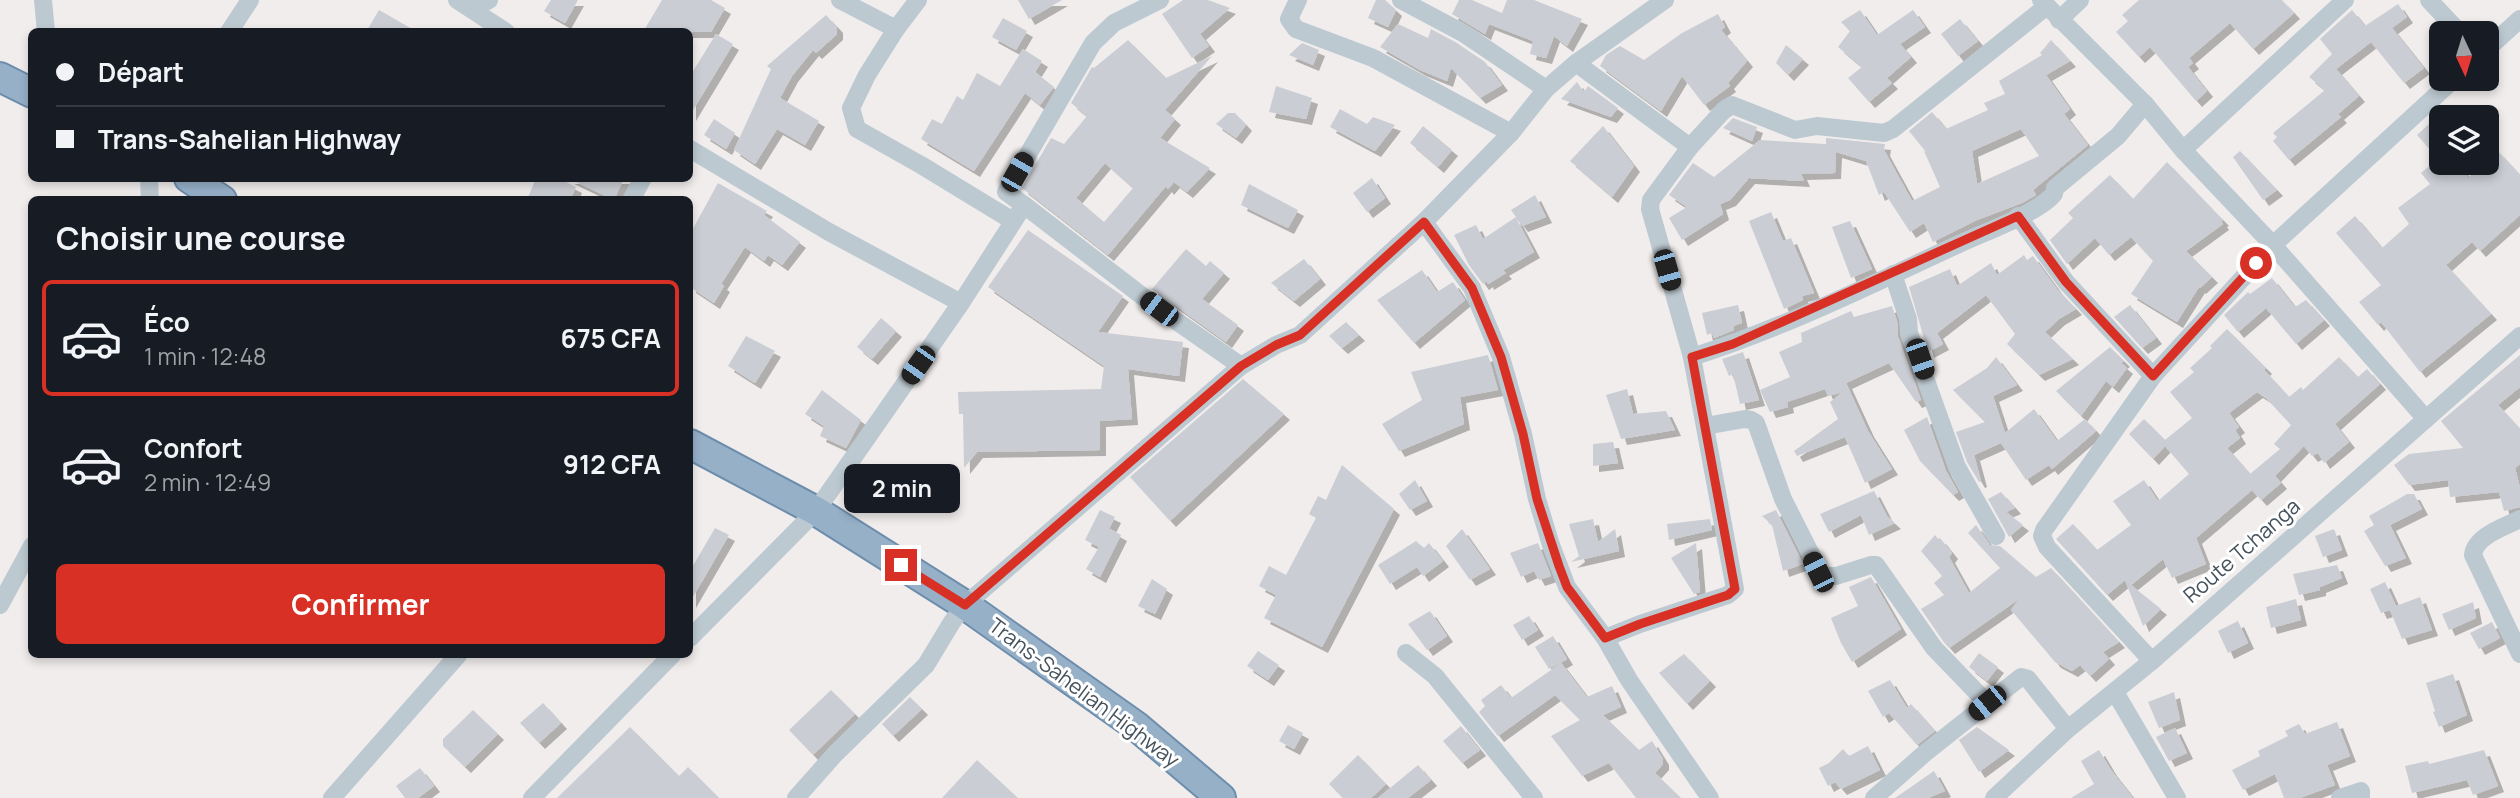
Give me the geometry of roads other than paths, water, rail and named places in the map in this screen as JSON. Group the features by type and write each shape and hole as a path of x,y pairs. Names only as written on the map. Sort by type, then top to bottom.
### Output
{"highway":[{"path":"0,76 28,91"},
{"path":"194,182 216,196"},
{"name":"Trans-Sahelian Highway","path":"693,446 816,511 965,605 1136,726 1221,798"}],"street":[{"path":"43,0 46,28"},
{"path":"232,28 250,0"},
{"path":"465,4 489,0"},
{"path":"840,0 896,29"},
{"path":"918,0 867,75 850,108 857,129 921,164 1013,221"},
{"path":"1160,0 1114,23 1093,43 1006,192 1159,309 1241,366"},
{"path":"1298,0 1289,19 1296,29 1373,58 1511,134"},
{"path":"1401,0 1463,33 1546,89"},
{"path":"796,798 835,754 926,665 965,605 1241,366 1276,345 1300,335 1424,222 1511,134 1546,89 1576,63 1665,0"},
{"path":"1605,638 1728,595 1735,589 1692,357 1650,209 1651,200 1690,147 1724,110 1732,105 1795,130 1817,126 1884,133 1893,129 2049,8 2080,0"},
{"path":"2183,150 2345,0"},
{"path":"2429,0 2449,21"},
{"path":"465,4 500,28"},
{"path":"2049,8 2146,104 2183,150 2273,245 2426,419"},
{"path":"2499,38 2520,19"},
{"path":"1576,63 1690,147"},
{"path":"2152,661 2047,547 2042,536 2153,376 2273,245 2441,91"},
{"path":"1692,357 1733,344 2018,216 2050,198 2055,188 2118,136 2146,104"},
{"path":"693,151 829,232 961,303"},
{"path":"693,635 816,511 961,303 1024,205"},
{"path":"2018,216 2066,282 2153,376"},
{"path":"1424,222 1472,288 1501,357 1523,434 1537,499 1567,587 1605,638 1629,680 1710,798"},
{"path":"1893,274 1908,319 1909,333 1957,467 1996,536"},
{"name":"Route Tchanga","path":"1994,798 2068,729 2152,661 2520,336"},
{"path":"1705,426 1745,419 1756,423 1783,499 1822,576 1836,576 1876,565 1934,648 1987,703"},
{"path":"2520,519 2480,540 2474,547 2473,555 2520,654"},
{"path":"0,605 28,553"},
{"path":"1406,653 1435,676 1528,792 1508,798"},
{"path":"332,798 455,658"},
{"path":"531,798 669,658"},
{"path":"1874,798 1987,703 2024,676 2068,729"},
{"path":"2115,692 2177,798"},
{"path":"2340,798 2361,791 2361,798"}]}
